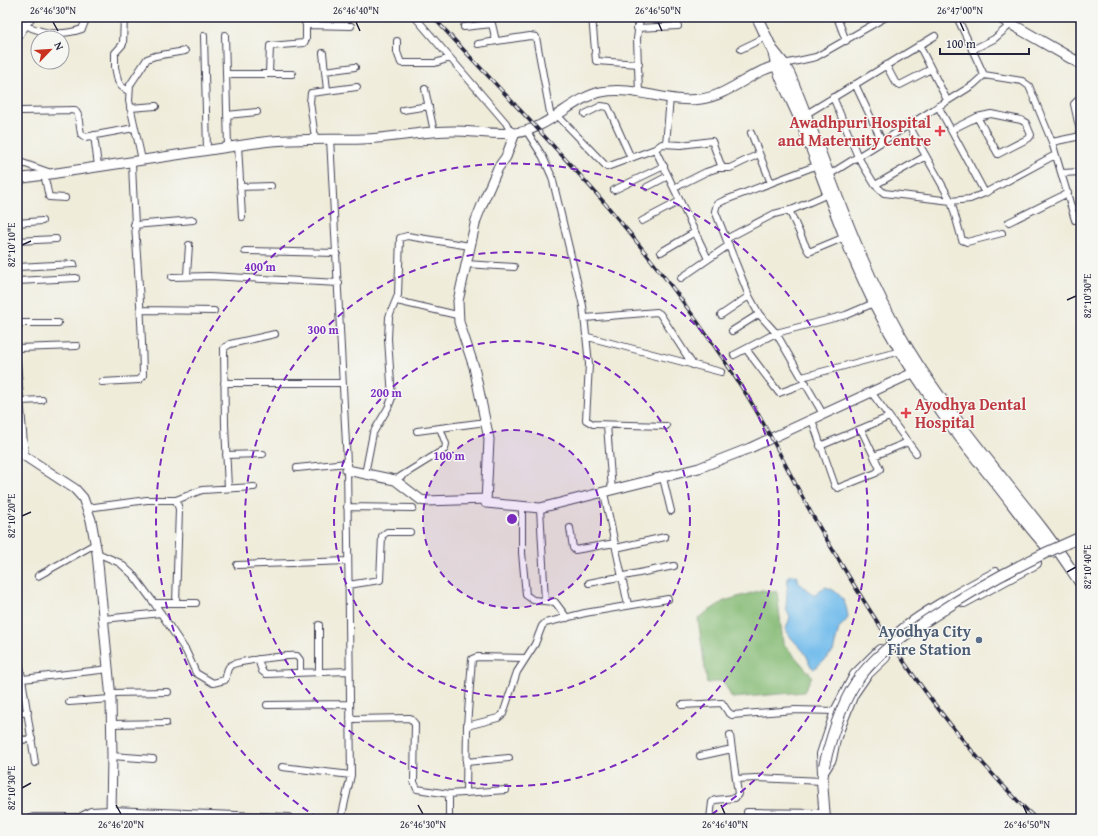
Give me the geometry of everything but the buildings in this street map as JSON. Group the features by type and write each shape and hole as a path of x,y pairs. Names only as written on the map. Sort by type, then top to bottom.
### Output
{"main road":[{"path":"757,17 803,116 825,177 886,309 907,347 964,430 1080,585"},
{"path":"998,17 1081,64"},
{"path":"17,179 238,145 294,138 364,138 434,132 515,133 526,130 581,100 601,92 640,93 694,100 713,96 780,64"},
{"path":"803,116 818,165 825,177 828,194 874,303 914,372 990,475 1026,514"},
{"path":"515,133 506,157 498,168 484,200 465,264 458,301 457,315 474,367 486,422 490,451 486,503 522,508 540,508 699,468 727,459 914,372"},
{"path":"21,454 75,489 87,508 96,548 109,669 112,724 110,812"},
{"path":"347,467 365,474 395,480 421,500 426,502 486,499"},
{"path":"1081,533 1053,549 942,615 897,646 892,643 892,639 901,632 939,605 973,585 1053,549 1081,541"},
{"path":"823,773 828,750 842,710 861,674 876,658 898,639 968,593 1062,545 1081,537"},
{"path":"823,773 831,759 835,739 853,694 866,675 885,658 880,650 855,675 836,711 822,754 824,816"},
{"path":"33,819 92,817 110,812 128,816 288,819"}],"street":[{"path":"17,39 32,17"},
{"path":"17,20 27,26 46,33 79,30 83,28 87,17"},
{"path":"124,17 123,44 116,50 114,58 118,81 121,86 128,91"},
{"path":"269,74 270,46 304,43 306,39 306,25 303,17"},
{"path":"592,17 596,61 639,64"},
{"path":"640,17 637,28 640,93"},
{"path":"837,17 846,41"},
{"path":"780,64 816,57 886,17"},
{"path":"957,17 984,75"},
{"path":"417,18 506,123 509,129 515,133"},
{"path":"464,27 492,24 496,41"},
{"path":"306,25 350,26"},
{"path":"972,50 994,38 1010,25"},
{"path":"637,28 678,26"},
{"path":"225,35 228,147"},
{"path":"204,36 207,150"},
{"path":"478,44 530,36 536,37 554,116 605,166 610,167 655,149 657,146 712,141 722,168"},
{"path":"803,116 935,36"},
{"path":"741,49 766,37"},
{"path":"397,41 397,52 401,63 435,63 450,58"},
{"path":"919,45 947,100"},
{"path":"102,382 142,380 143,376 142,310 134,225 137,161 134,128 128,91 134,76 147,59 155,56 185,51"},
{"path":"323,53 327,90"},
{"path":"886,65 894,82 900,85 932,69"},
{"path":"325,71 354,67"},
{"path":"226,74 292,74"},
{"path":"825,177 973,85 984,75"},
{"path":"984,75 1022,81 1028,85 1052,142 1075,220"},
{"path":"855,84 882,141"},
{"path":"315,138 310,96 314,92 358,87"},
{"path":"425,89 434,132"},
{"path":"833,97 858,157 875,185 884,193 951,201 970,199 985,193 1055,155"},
{"path":"666,144 670,98"},
{"path":"1052,142 1081,136 1074,104 1081,100"},
{"path":"130,108 156,106"},
{"path":"403,110 429,106"},
{"path":"585,114 601,106 608,107 631,158"},
{"path":"938,106 985,193"},
{"path":"21,111 75,110 77,112 82,136 134,128"},
{"path":"227,115 257,112"},
{"path":"951,130 977,117 991,114 1022,120 1026,123 1031,135 1029,138 998,154 977,117"},
{"path":"908,124 951,201 960,236 964,242 1002,233"},
{"path":"526,130 543,156 552,177 586,318 589,364 585,416 588,423 607,425 666,426"},
{"path":"751,133 771,183"},
{"path":"94,135 98,166"},
{"path":"330,138 338,253 342,383 347,467 351,775 341,819"},
{"path":"238,145 242,217"},
{"path":"655,149 708,259"},
{"path":"674,188 706,172 722,168 730,168 759,154"},
{"path":"875,185 926,156"},
{"path":"17,161 48,174 49,197 65,198"},
{"path":"818,165 718,204 715,211 749,296 758,314 776,333 823,414"},
{"path":"614,190 664,166"},
{"path":"1062,173 1081,172"},
{"path":"647,187 668,176"},
{"path":"240,187 271,186"},
{"path":"1009,222 1068,193"},
{"path":"726,239 774,214 789,210 828,194"},
{"path":"642,221 680,201"},
{"path":"789,210 806,250 809,252 847,240"},
{"path":"134,225 193,220"},
{"path":"17,222 42,221"},
{"path":"661,252 695,232"},
{"path":"365,474 373,433 388,408 392,398 388,331 390,310 396,301 400,238 407,236 470,246"},
{"path":"17,241 56,239"},
{"path":"187,275 189,245"},
{"path":"681,278 729,245"},
{"path":"245,251 338,253"},
{"path":"17,267 74,264"},
{"path":"465,264 514,267"},
{"path":"172,277 187,275 339,283"},
{"path":"17,281 76,278"},
{"path":"721,315 749,296"},
{"path":"396,301 457,315"},
{"path":"734,355 776,333 846,315 874,303"},
{"path":"142,310 214,312"},
{"path":"586,318 657,312 660,314 693,365"},
{"path":"732,331 758,314"},
{"path":"17,323 58,323"},
{"path":"228,488 224,348 226,345 275,334"},
{"path":"588,337 721,372"},
{"path":"17,348 76,346"},
{"path":"746,349 779,392 806,383"},
{"path":"802,377 901,351"},
{"path":"17,362 21,454"},
{"path":"224,383 342,383"},
{"path":"871,392 916,453"},
{"path":"19,405 42,400"},
{"path":"820,446 889,417"},
{"path":"812,420 834,486 838,488 878,472 879,467 861,429"},
{"path":"417,431 486,422"},
{"path":"607,425 608,492 615,545 628,605"},
{"path":"395,480 445,449 446,444 440,428"},
{"path":"874,456 908,442"},
{"path":"226,455 263,454"},
{"path":"297,468 347,467"},
{"path":"663,478 671,511"},
{"path":"87,508 147,500 176,500 195,492 254,487"},
{"path":"176,500 179,509 176,603"},
{"path":"347,507 413,508"},
{"path":"522,508 524,590 529,598 555,602 567,618"},
{"path":"540,508 545,601"},
{"path":"570,528 573,548 575,550 665,537"},
{"path":"348,585 380,580 382,536 387,532 410,532"},
{"path":"38,576 96,548 120,563 134,576 186,651 196,673 213,683 224,680 228,668 233,664 258,659 297,656 300,660 300,672"},
{"path":"237,565 348,561"},
{"path":"588,583 674,566"},
{"path":"467,726 498,718 502,714 517,672 535,644 542,626 567,618 628,605 668,599"},
{"path":"154,603 196,603"},
{"path":"104,619 161,613"},
{"path":"319,626 319,672"},
{"path":"17,646 35,763"},
{"path":"466,793 467,726 472,659 477,657 525,658"},
{"path":"258,659 264,673 349,671"},
{"path":"23,679 109,669"},
{"path":"69,702 111,696 168,692"},
{"path":"682,705 722,703 732,715 795,710 836,711"},
{"path":"267,705 350,704"},
{"path":"17,713 28,712"},
{"path":"350,719 410,718 413,720 415,787 417,789 449,794 506,790"},
{"path":"112,724 166,723"},
{"path":"710,819 712,802 737,796 730,735"},
{"path":"17,740 32,739"},
{"path":"700,756 732,749"},
{"path":"112,756 153,759"},
{"path":"466,762 509,758"},
{"path":"282,767 351,775"},
{"path":"736,779 823,773"},
{"path":"449,794 449,819"},
{"path":"747,812 824,816"}],"green space":[{"path":"762,590 777,592 783,643 812,676 804,692 732,698 723,681 707,683 698,618 724,601"}],"water":[{"path":"796,575 799,583 816,596 820,590 826,587 836,592 845,603 848,618 839,628 833,652 814,669 804,652 790,637 786,629 790,617 786,609 788,576"}],"railway":[{"path":"433,17 587,183 627,229 663,275 714,346 756,410 817,523 865,602 916,679 973,752 1003,786 1036,819"}],"place":[{"name":"Awadhpuri Hospital and Maternity Centre","path":"940,131"},
{"name":"Ayodhya Dental Hospital","path":"906,413"},
{"name":"Ayodhya City Fire Station","path":"979,640"}]}
